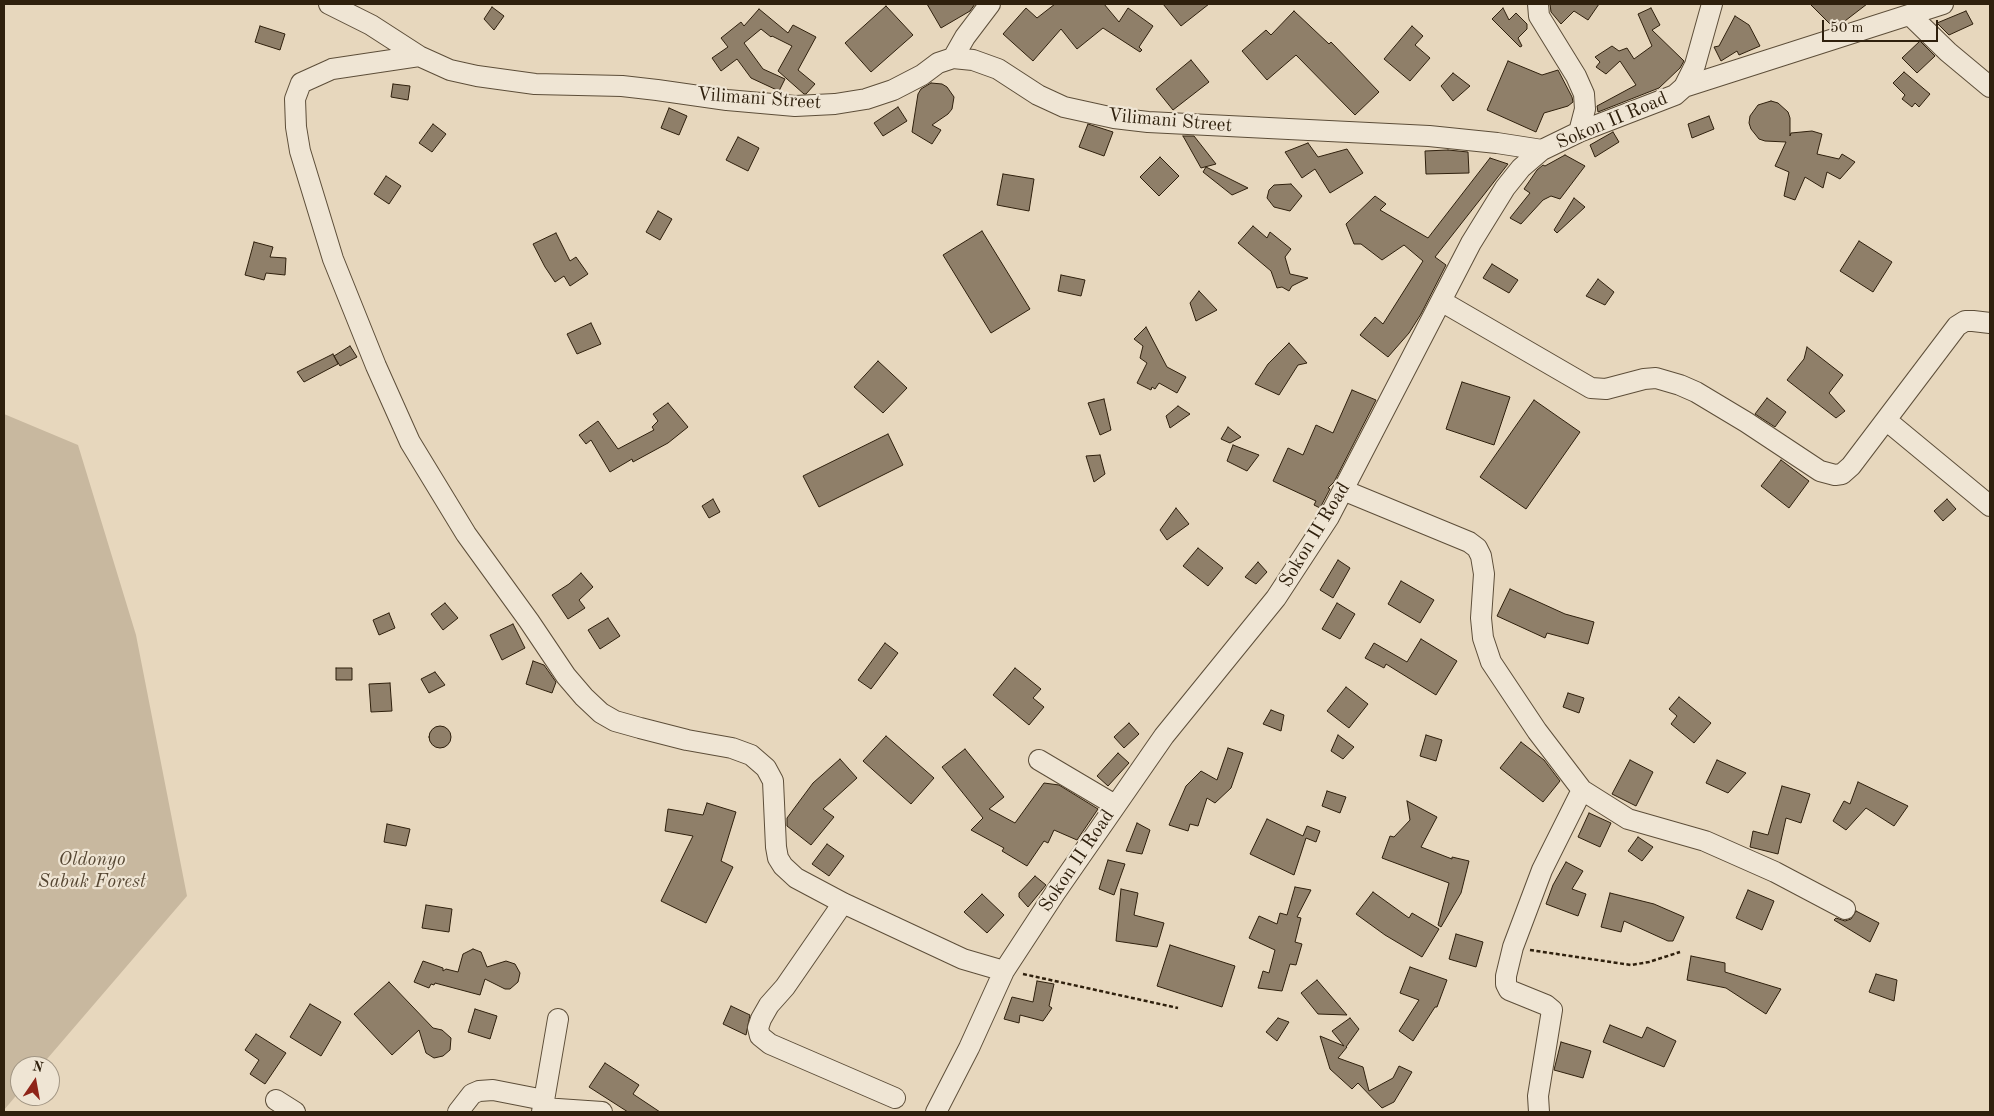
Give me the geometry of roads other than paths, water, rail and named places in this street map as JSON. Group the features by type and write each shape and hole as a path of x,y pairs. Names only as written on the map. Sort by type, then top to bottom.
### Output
{"street":[{"name":"Vilimani Street","path":"330,4 371,25 419,56 450,70 535,84 640,88 727,100 795,106 835,104 866,99 893,90 922,75 938,63 953,58 973,60 998,69 1038,95 1064,107 1114,118 1148,122 1429,136 1497,142 1542,150"},
{"path":"953,58 970,30 990,4"},
{"path":"1538,4 1539,16 1576,76 1584,94 1585,109 1579,132"},
{"name":"Sokon II Road","path":"936,1112 1004,971 1054,893 1164,736 1276,598 1309,549 1343,490 1471,243 1505,188 1521,168 1542,150 1579,132 1675,95 1684,87 1695,65 1712,4"},
{"path":"1684,87 1943,4"},
{"path":"1910,16 1948,52 1990,87"},
{"path":"419,56 332,69 301,83 295,99 296,127 300,150 333,259 376,366 410,442 466,534 530,621 566,676 601,713 615,721 687,740 732,748 751,755 766,768 773,781 776,847 782,866 796,878 843,903 963,959 1004,971"},
{"path":"1441,301 1591,388 1606,389 1644,379 1656,378 1696,392 1828,474 1835,475 1847,471 1957,326 1965,321 1990,324"},
{"path":"1886,420 1990,506"},
{"path":"1343,490 1469,542 1477,548 1481,556 1484,574 1481,618 1483,638 1491,662 1537,731 1582,790 1628,819 1704,841 1775,872 1845,909"},
{"path":"1039,760 1115,805"},
{"path":"1539,1112 1538,1096 1552,1010 1546,1005 1506,988 1506,976 1514,947 1542,870 1582,790"},
{"path":"843,903 785,987 769,1005 758,1028 760,1036 770,1044 896,1098"},
{"path":"543,1107 558,1019"},
{"path":"458,1112 472,1094 479,1091 493,1090 543,1107 602,1112"},
{"path":"276,1100 295,1112"}],"park label":[{"name":"Oldonyo Sabuk Forest","path":"92,871"}]}
